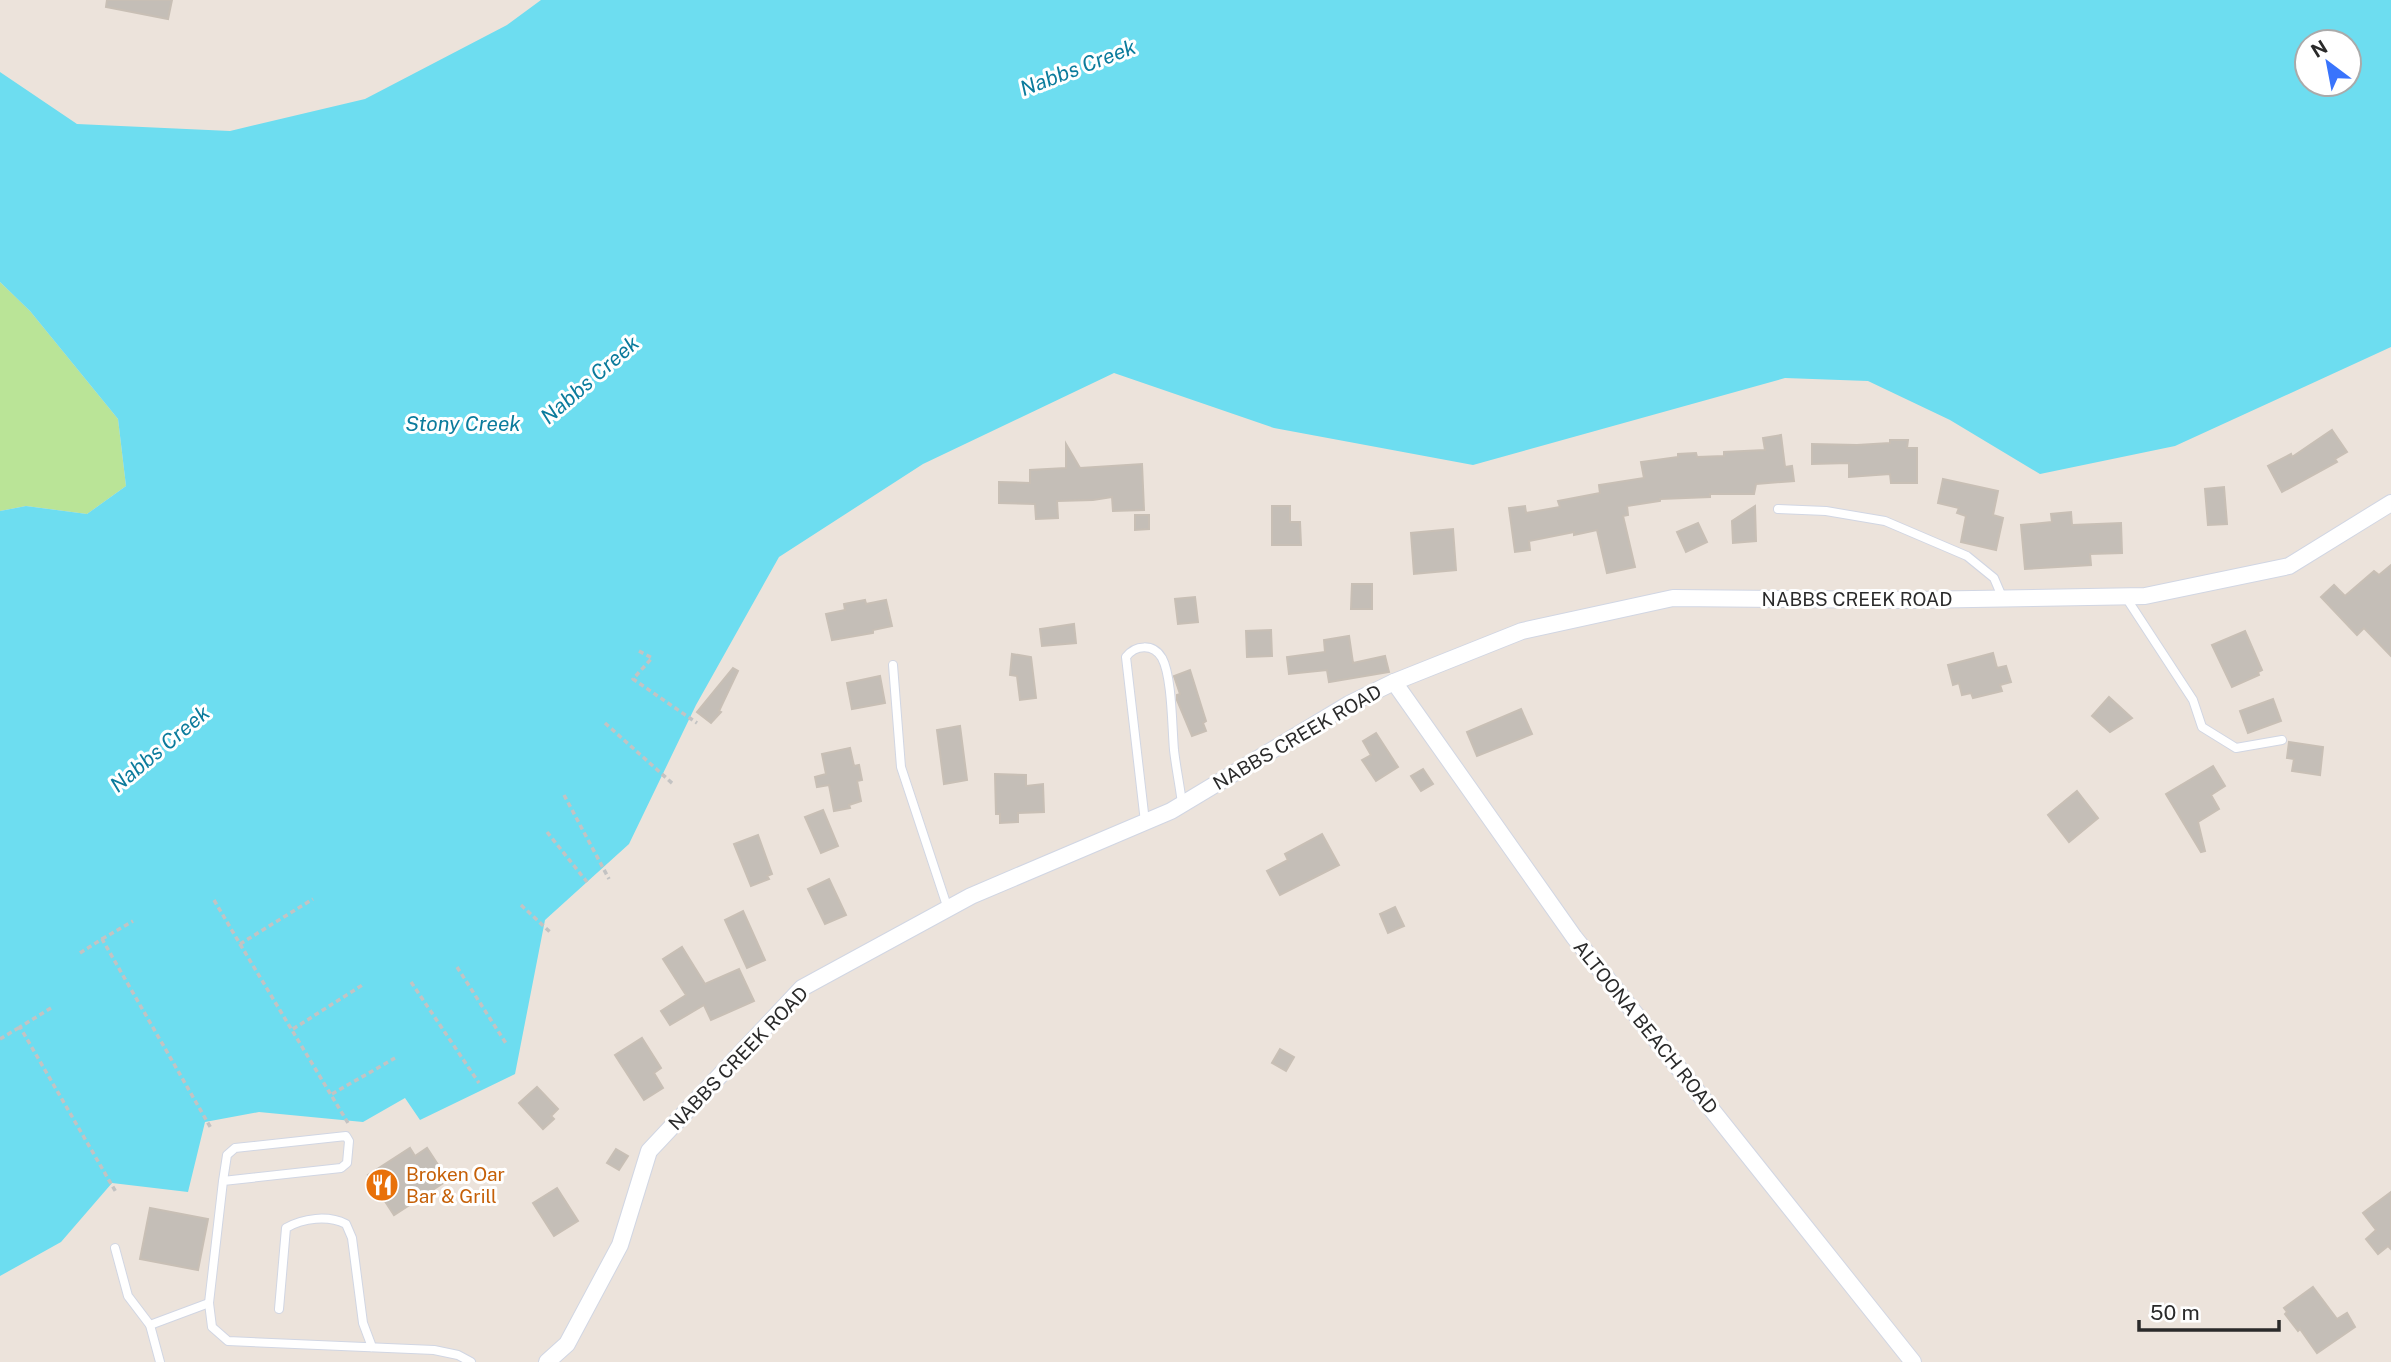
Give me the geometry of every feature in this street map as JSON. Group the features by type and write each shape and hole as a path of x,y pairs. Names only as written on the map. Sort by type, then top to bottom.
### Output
{"street":[{"name":"NABBS CREEK ROAD","path":"547,1362 566,1344 620,1245 649,1151 802,988 971,896 1182,804 1349,704 1395,681 1522,631 1673,598 1912,600 2145,596 2290,566 2391,503"},
{"name":"ALTOONA BEACH ROAD","path":"1395,681 1574,937 1913,1362"}],"lane":[{"path":"1778,509 1826,511 1885,521 1967,556 1994,578 2003,599"},
{"path":"2125,596 2193,700 2202,727 2236,748 2281,740"},
{"path":"1145,822 1126,657 1131,650 1142,646 1152,649 1161,657 1166,672 1182,804"},
{"path":"893,665 901,767 948,909"},
{"path":"223,1181 341,1168 347,1163 349,1141 346,1136 235,1148 227,1155 223,1181 209,1303 212,1328 228,1341 434,1349 458,1355 471,1362"},
{"path":"279,1309 286,1228 297,1221 334,1218 346,1224 352,1238 363,1323 372,1347"},
{"path":"115,1248 128,1296 150,1325 160,1362"},
{"path":"150,1325 209,1303"}],"path":[{"path":"639,651 652,658 633,679 697,723"},
{"path":"605,723 673,784"},
{"path":"564,795 609,879"},
{"path":"548,832 587,882"},
{"path":"240,944 313,899"},
{"path":"214,900 351,1128"},
{"path":"521,905 550,932"},
{"path":"79,953 133,922"},
{"path":"102,939 212,1130"},
{"path":"457,967 507,1045"},
{"path":"411,982 479,1083"},
{"path":"293,1028 364,984"},
{"path":"0,1039 51,1008"},
{"path":"20,1027 117,1194"},
{"path":"331,1094 395,1058"}],"green space":[{"path":"0,282 30,311 118,419 126,486 87,514 26,506 0,511"}],"water":[{"name":"Stony Creek","path":"541,0 2391,0 2391,347 2175,446 2040,474 1950,420 1868,381 1785,378 1473,465 1274,428 1114,373 923,464 779,557 696,705 629,844 545,920 515,1074 420,1120 405,1098 363,1122 259,1112 205,1122 188,1192 112,1183 61,1242 0,1276 0,511 26,506 87,514 126,486 118,419 30,311 0,282 0,72 77,124 230,131 365,99 507,25"}],"building":[{"path":"107,0 172,0 168,19 106,7"},
{"path":"2332,430 2347,452 2335,459 2337,462 2282,492 2268,466 2291,454 2292,457"},
{"path":"1781,435 1785,467 1792,466 1794,481 1756,484 1754,494 1710,494 1710,497 1660,499 1627,506 1628,515 1623,516 1635,567 1607,573 1597,530 1529,541 1530,550 1515,552 1509,508 1525,506 1526,513 1560,507 1558,501 1600,493 1599,485 1644,478 1641,462 1678,457 1678,454 1696,453 1697,457 1724,456 1724,452 1765,450 1763,438"},
{"path":"1890,440 1908,440 1907,448 1917,448 1917,483 1891,483 1890,474 1849,477 1849,463 1812,464 1812,444 1857,445 1890,443"},
{"path":"1066,444 1080,468 1142,464 1144,510 1113,511 1112,497 1057,501 1058,518 1036,519 1035,504 999,503 999,482 1030,483 1030,470 1066,468"},
{"path":"1943,479 1998,491 1993,515 2003,518 1996,550 1961,542 1966,516 1957,513 1959,508 1938,503"},
{"path":"2224,487 2227,524 2208,525 2205,489"},
{"path":"1272,506 1290,506 1290,522 1300,522 1301,545 1272,545"},
{"path":"1755,506 1756,541 1733,543 1732,521"},
{"path":"2071,512 2072,525 2121,523 2122,553 2090,554 2091,565 2025,569 2021,525 2052,522 2051,514"},
{"path":"1135,515 1149,515 1149,529 1135,530"},
{"path":"1698,523 1707,542 1686,552 1677,532"},
{"path":"1453,529 1456,570 1414,574 1411,533"},
{"path":"2391,565 2391,656 2364,628 2357,635 2321,597 2334,585 2345,596 2374,571 2379,575"},
{"path":"1352,584 1372,584 1372,609 1351,609"},
{"path":"1195,597 1198,622 1178,624 1175,599"},
{"path":"865,600 866,604 886,600 892,626 873,630 873,633 832,640 826,614 845,610 844,604"},
{"path":"1074,624 1076,643 1042,646 1040,629"},
{"path":"1271,630 1272,656 1247,657 1246,631"},
{"path":"2245,631 2262,670 2258,672 2259,675 2232,687 2212,645"},
{"path":"1349,636 1353,663 1385,656 1389,672 1329,682 1327,670 1289,674 1287,657 1325,652 1324,640"},
{"path":"1993,653 1997,668 2006,666 2011,682 2000,685 2002,691 1973,698 1971,693 1962,695 1959,683 1953,685 1948,665"},
{"path":"1012,654 1031,657 1036,698 1020,700 1017,676 1010,675"},
{"path":"733,668 738,671 719,711 721,712 711,723 697,712"},
{"path":"1190,670 1206,721 1203,723 1206,731 1192,736 1177,700 1177,695 1180,694 1174,676"},
{"path":"880,676 885,703 852,709 847,683"},
{"path":"2109,697 2132,718 2110,732 2092,716"},
{"path":"2273,699 2281,721 2248,733 2240,711"},
{"path":"1521,709 1532,734 1477,756 1467,732"},
{"path":"960,726 967,780 944,784 937,730"},
{"path":"1376,733 1398,767 1376,781 1362,760 1371,755 1363,741"},
{"path":"2289,742 2323,747 2320,775 2292,771 2294,759 2287,758"},
{"path":"850,748 854,766 859,765 862,780 857,781 861,801 849,805 850,808 834,811 829,785 817,787 815,777 826,774 822,754"},
{"path":"2213,766 2225,786 2211,795 2219,809 2198,822 2205,851 2201,852 2166,794"},
{"path":"1423,769 1433,784 1421,791 1411,776"},
{"path":"995,774 1026,775 1026,786 1043,784 1044,812 1018,813 1018,822 1000,823 1000,814 996,814"},
{"path":"2077,791 2098,818 2069,842 2048,815"},
{"path":"823,810 838,846 821,853 805,817"},
{"path":"1322,834 1339,865 1280,895 1267,871 1288,860 1285,854"},
{"path":"758,835 772,874 767,876 769,879 751,886 734,844"},
{"path":"829,879 846,915 825,924 808,889"},
{"path":"1395,907 1404,926 1388,933 1380,914"},
{"path":"743,911 765,960 747,968 725,920"},
{"path":"682,947 705,984 739,969 754,1001 711,1020 704,1005 670,1025 661,1011 686,995 663,959"},
{"path":"642,1038 661,1068 654,1073 663,1088 644,1100 615,1055"},
{"path":"1280,1049 1294,1057 1286,1071 1272,1063"},
{"path":"537,1087 558,1109 551,1116 554,1119 543,1129 519,1103"},
{"path":"410,1148 415,1156 427,1148 448,1180 394,1215 368,1175"},
{"path":"616,1149 628,1156 619,1170 607,1163"},
{"path":"557,1188 578,1221 554,1236 533,1203"},
{"path":"2391,1192 2391,1249 2388,1246 2378,1254 2366,1239 2376,1230 2363,1213"},
{"path":"150,1208 208,1219 198,1270 140,1259"},
{"path":"2313,1287 2337,1319 2347,1313 2355,1327 2317,1353 2285,1314 2287,1312 2284,1308"}],"place":[{"name":"Broken Oar Bar & Grill","path":"382,1185"}],"water label":[{"name":"Nabbs Creek","path":"1078,68"},
{"name":"Nabbs Creek","path":"590,380"},
{"name":"Nabbs Creek","path":"160,749"}]}
